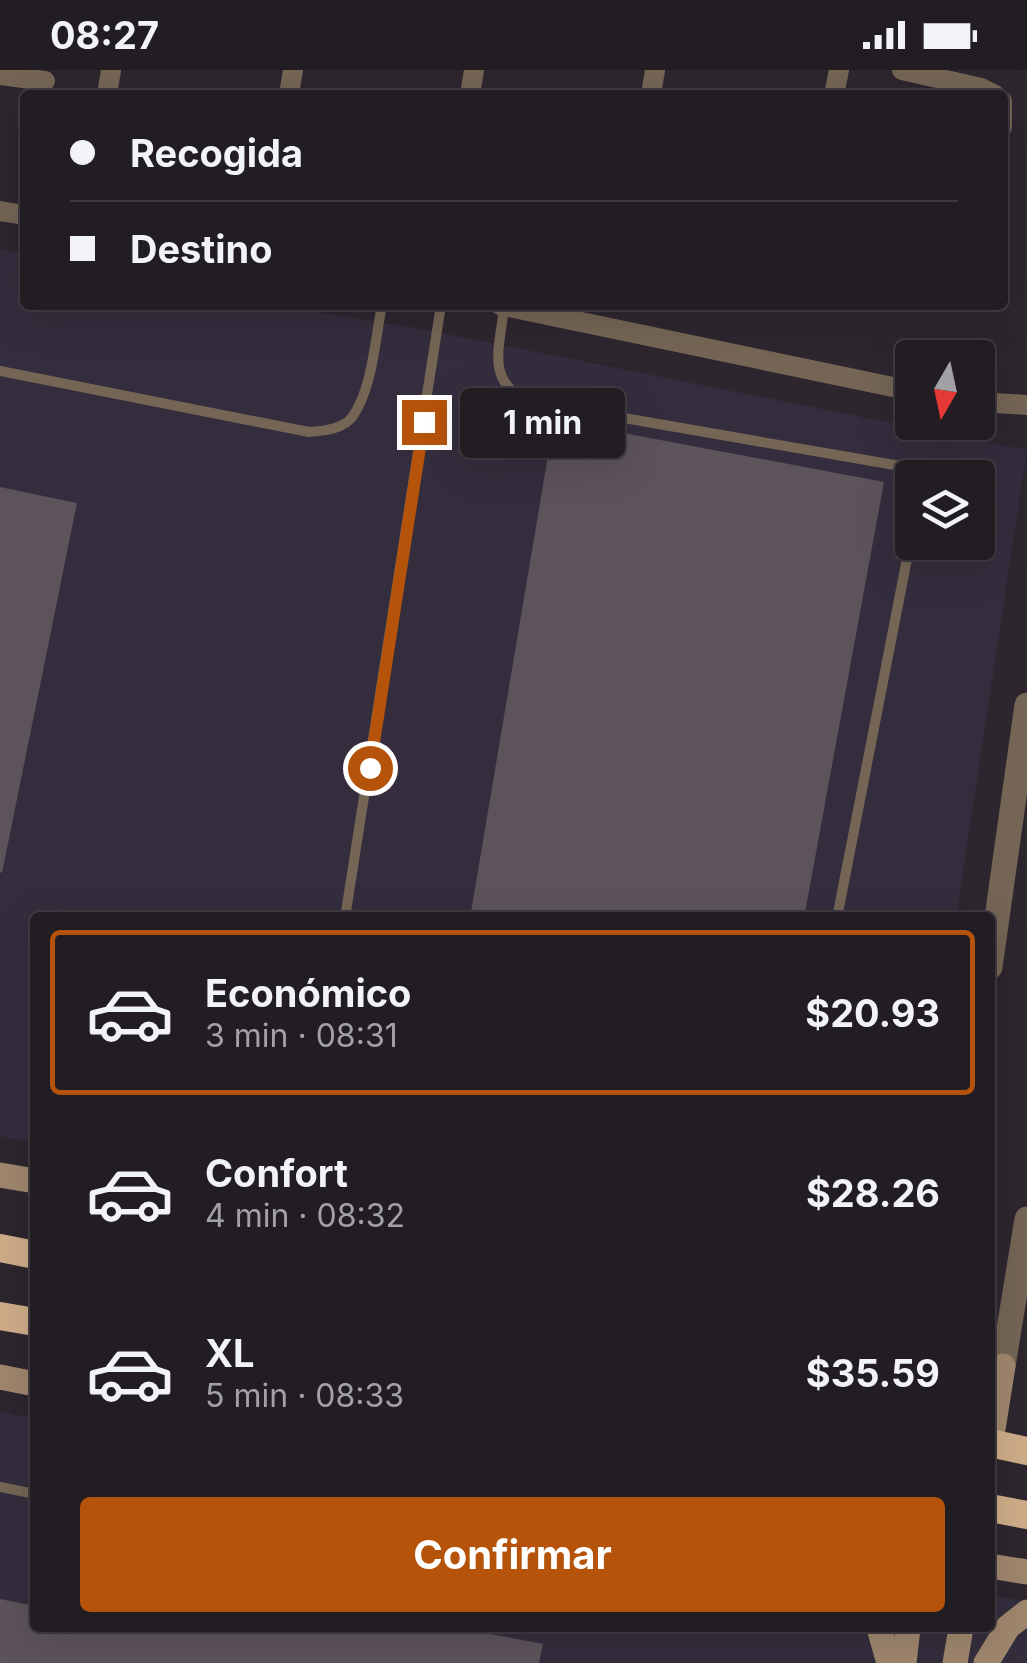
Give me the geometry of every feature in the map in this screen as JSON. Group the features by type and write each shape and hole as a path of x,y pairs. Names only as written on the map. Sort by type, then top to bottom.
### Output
{"highway":[{"path":"0,1248 30,1254"},
{"path":"0,1316 30,1321"},
{"path":"995,1447 1027,1450"},
{"path":"995,1509 1027,1515"}],"main road":[{"path":"0,1175 30,1181"},
{"path":"995,1422 1007,1366"},
{"path":"0,1377 30,1383"},
{"path":"995,1567 1027,1572"},
{"path":"986,1663 1008,1627 1027,1612"},
{"path":"880,1632 889,1663"},
{"path":"904,1663 908,1632"},
{"path":"954,1663 959,1632"}],"street":[{"path":"902,70 985,90"},
{"path":"0,75 45,82"},
{"path":"526,310 895,388"},
{"path":"995,403 1027,404"},
{"path":"995,932 1027,705"},
{"path":"1007,1366 1027,1220"}],"lane":[{"path":"0,371 309,432 330,430 352,418 367,380 381,310"},
{"path":"346,912 440,310"},
{"path":"502,310 498,367 502,383 512,395 532,402 895,465"},
{"path":"838,912 907,560"},
{"path":"0,1487 30,1493"}],"shaded area":[{"path":"0,249 20,253 20,310 304,310 416,328 895,424 895,440 977,440 1027,450 957,912 30,912 30,1142 0,1136"},
{"path":"0,1412 30,1417 30,1632 995,1632 995,1596 1027,1601 1027,1663 0,1663"}],"building":[{"path":"554,420 884,482 805,912 471,912"},
{"path":"0,487 77,503 2,873 0,872"},
{"path":"0,1599 30,1605 30,1632 481,1632 543,1644 539,1663 0,1663"}],"route":[{"path":"370,768 424,422"}]}
